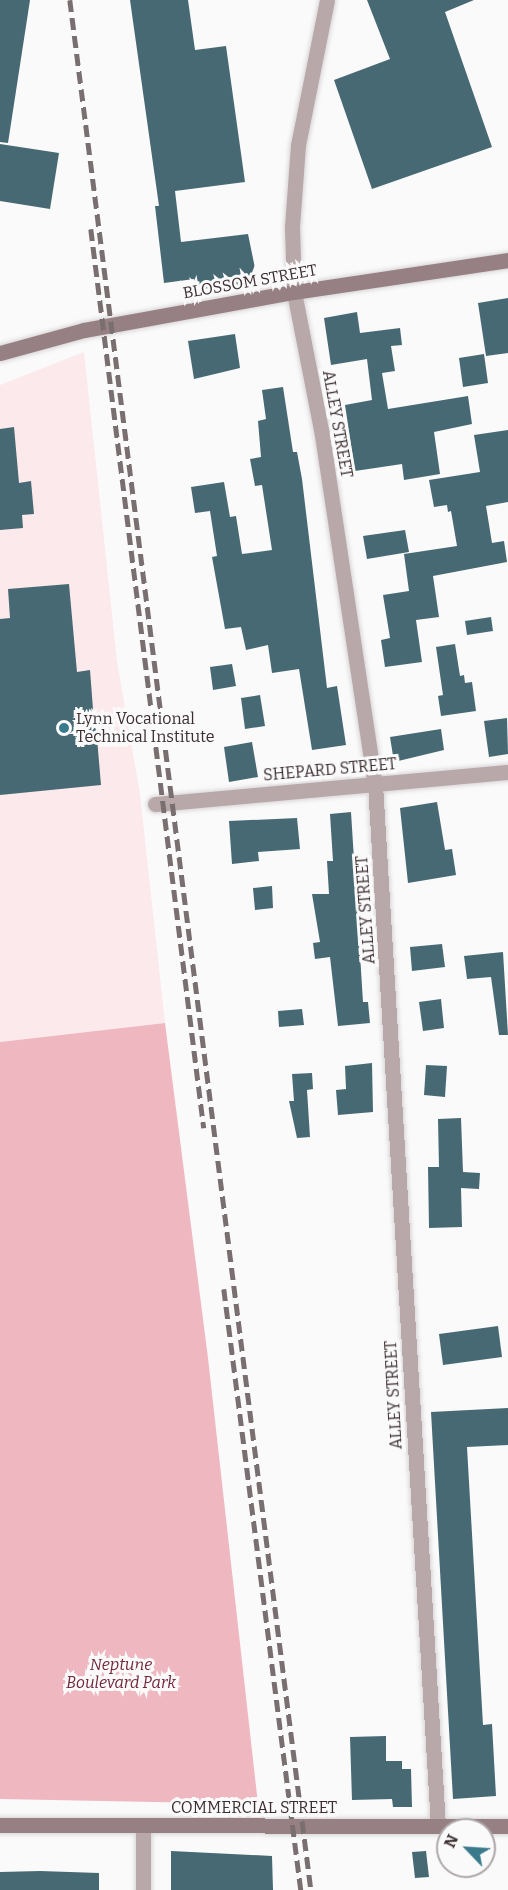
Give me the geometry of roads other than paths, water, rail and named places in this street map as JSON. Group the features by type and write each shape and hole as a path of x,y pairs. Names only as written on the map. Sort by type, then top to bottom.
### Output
{"street":[{"name":"ALLEY STREET","path":"327,0 298,145 292,227 294,292 322,435 375,784 438,1818"},
{"name":"BLOSSOM STREET","path":"0,353 69,333 294,292 508,260"},
{"name":"SHEPARD STREET","path":"155,804 508,772"},
{"name":"COMMERCIAL STREET","path":"0,1826 436,1826"},
{"path":"143,1826 143,1890"}],"railway":[{"path":"70,0 311,1890"},
{"path":"91,229 204,1128"},
{"path":"224,1289 301,1890"}],"place":[{"name":"Lynn Vocational Technical Institute","path":"64,728"}],"park label":[{"name":"Neptune Boulevard Park","path":"121,1674"}]}
